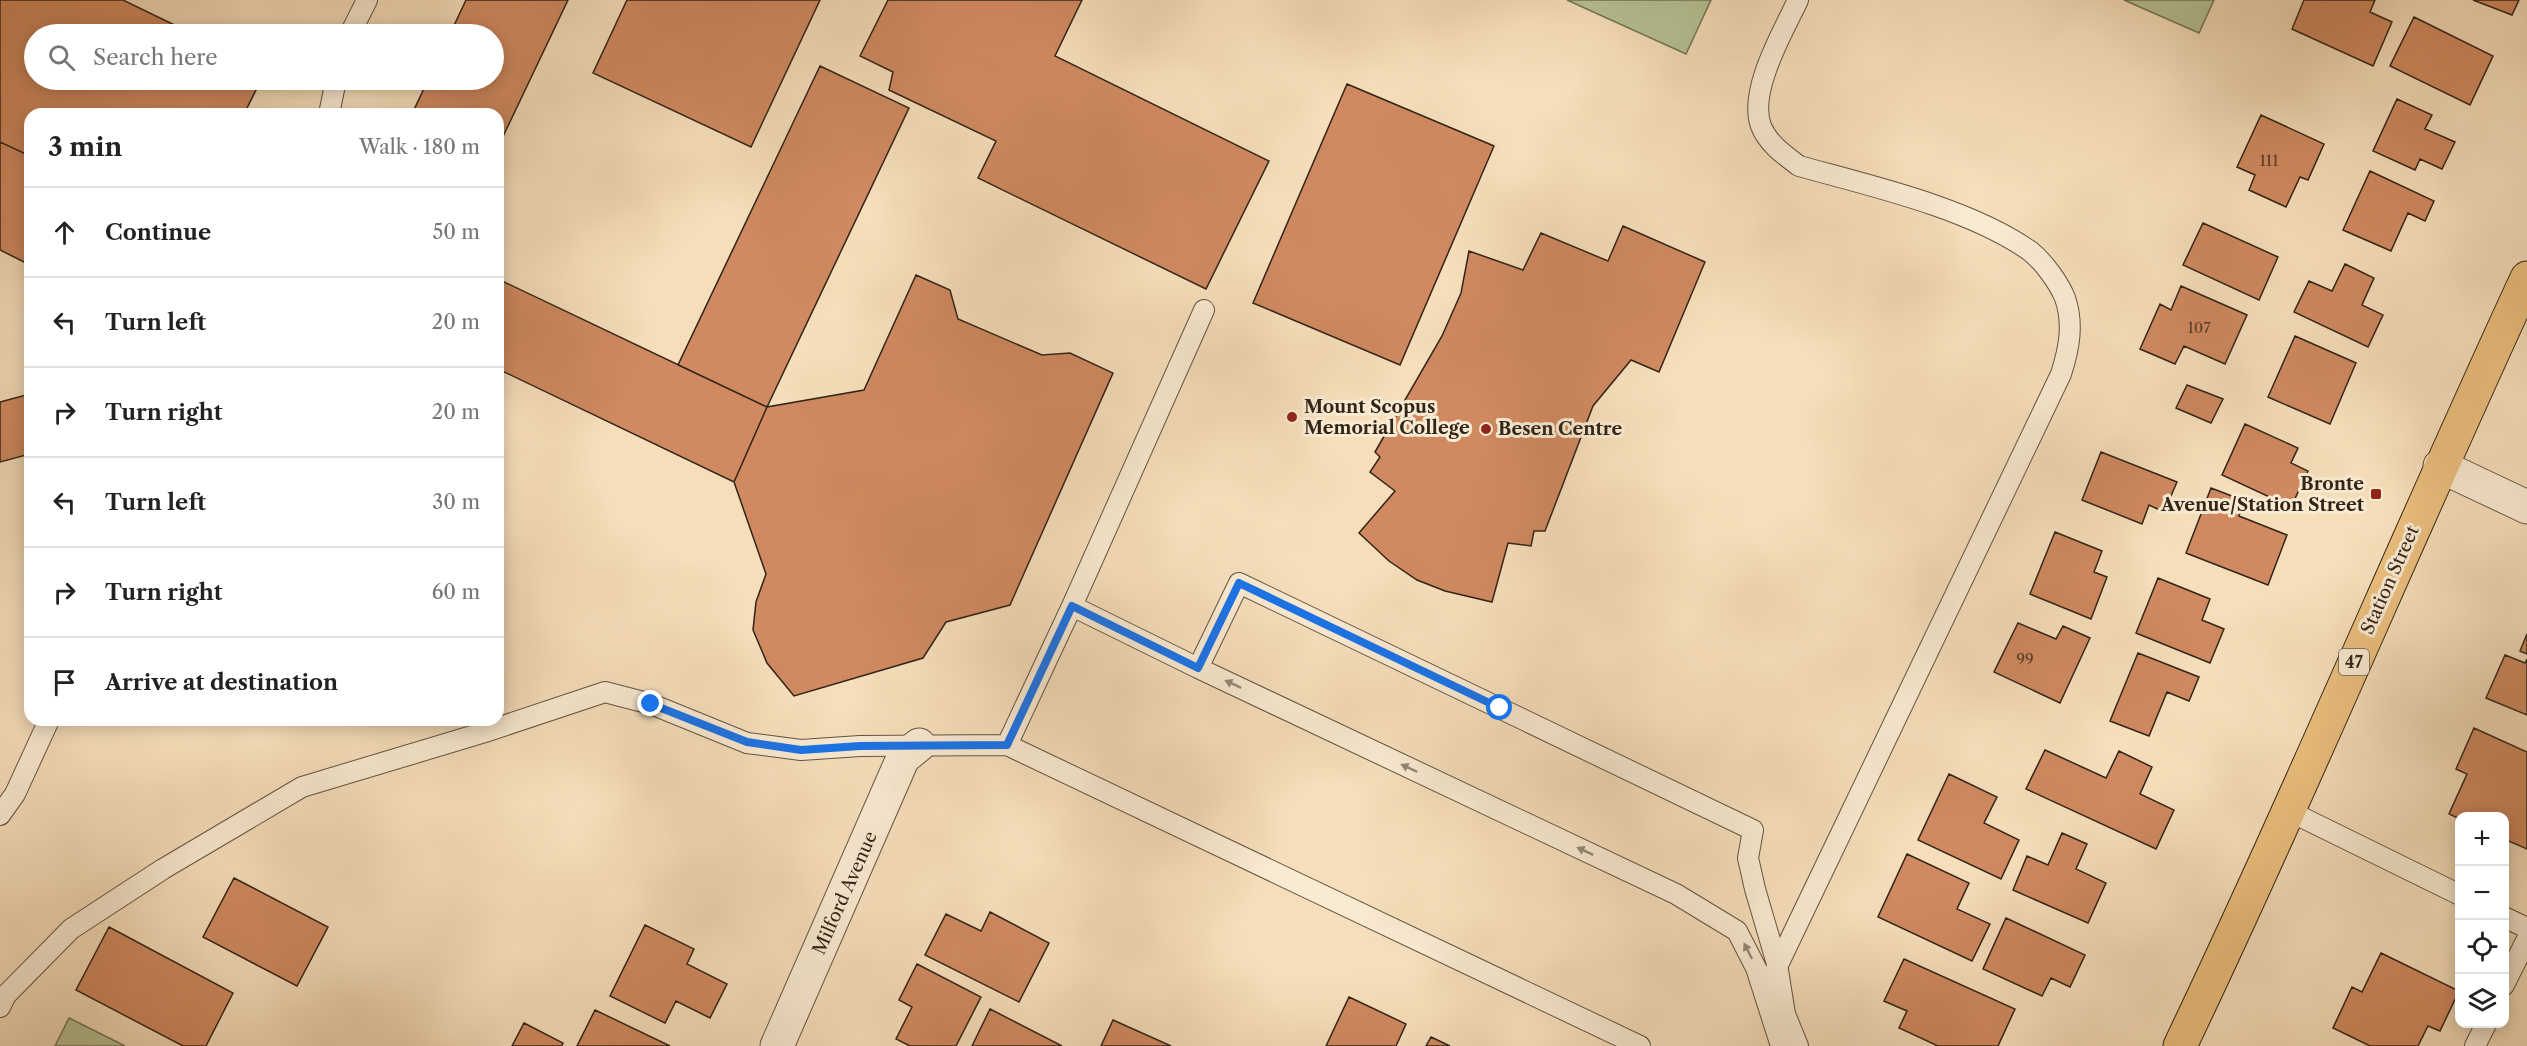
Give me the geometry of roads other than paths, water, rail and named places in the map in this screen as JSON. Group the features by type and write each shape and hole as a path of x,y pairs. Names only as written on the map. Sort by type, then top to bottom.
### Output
{"main road":[{"name":"Station Street","path":"2180,1046 2289,811 2440,466 2527,278"}],"street":[{"path":"2440,466 2527,507"},
{"name":"Milford Avenue","path":"777,1046 903,758 919,745"}],"lane":[{"path":"355,24 367,0"},
{"path":"1765,997 1778,964 2061,374 2069,348 2070,324 2065,298 2051,275 2032,252 1965,217 1799,166 1778,150 1761,127 1758,98 1773,54 1798,0"},
{"path":"330,108 334,90"},
{"path":"1007,745 1072,606 1204,310"},
{"path":"1198,668 1239,583 1753,830 1748,858 1778,964 1785,1014 1798,1046"},
{"path":"1072,606 1676,894 1737,931 1756,968 1781,1046"},
{"path":"504,726 605,692 651,704 747,742 801,750 919,745 1007,745 1640,1046"},
{"path":"0,815 15,794 46,726"},
{"path":"0,1006 6,995 71,929 163,869 302,787 504,726"},
{"path":"2289,811 2455,893"},
{"path":"2509,919 2527,928"},
{"path":"2509,977 2527,939"},
{"path":"2475,1046 2484,1028"}],"place":[{"name":"Mount Scopus Memorial College","path":"1292,417"},
{"name":"Besen Centre","path":"1486,429"},
{"name":"Bronte Avenue/Station Street","path":"2376,494"}]}
